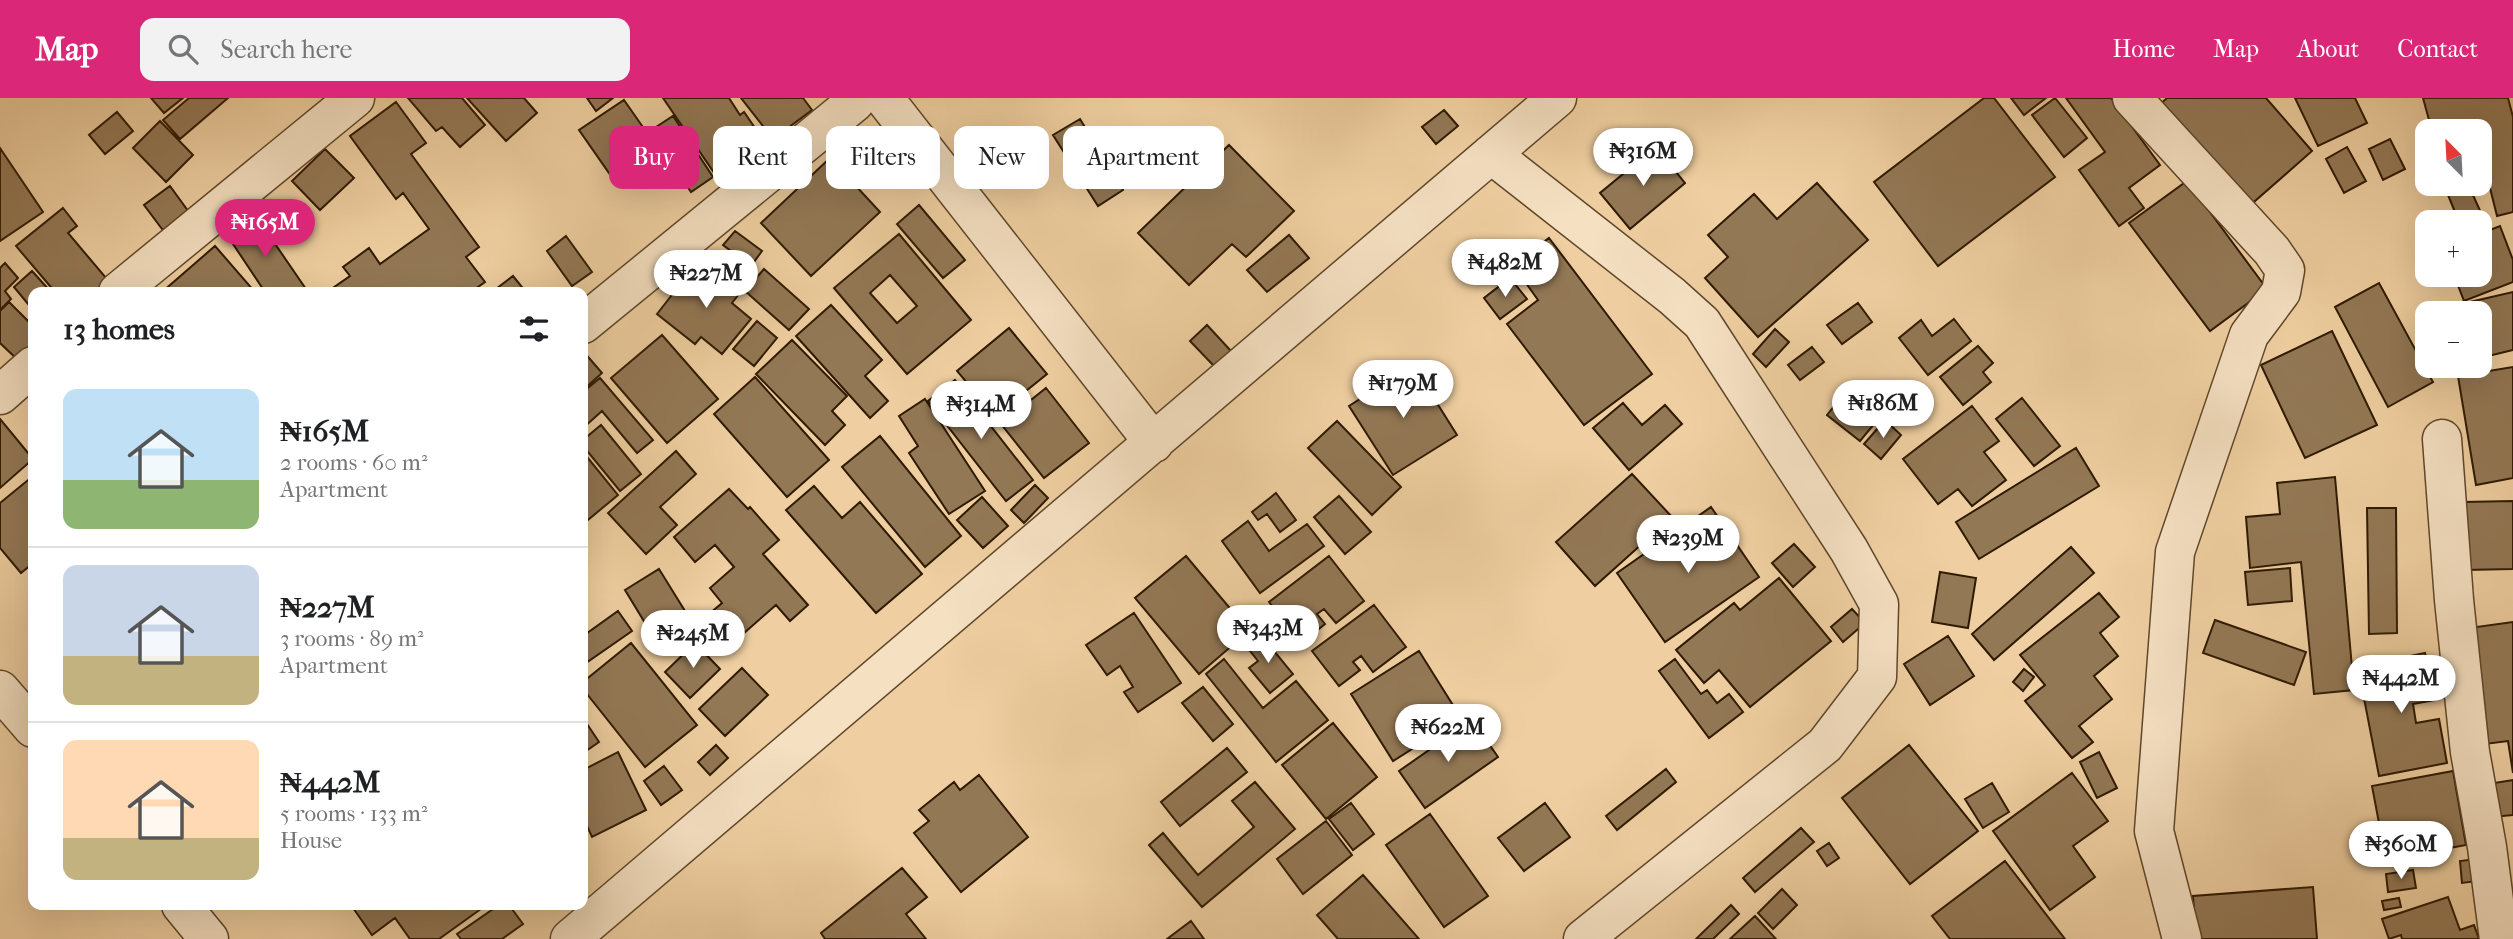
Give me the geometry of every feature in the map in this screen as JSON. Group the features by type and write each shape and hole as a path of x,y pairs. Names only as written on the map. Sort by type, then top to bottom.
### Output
{"street":[{"path":"124,287 355,98"},
{"path":"588,320 857,98"},
{"path":"884,98 1154,443"},
{"path":"570,939 1557,98"},
{"path":"2132,98 2272,251 2285,270 2281,292 2249,335 2175,552 2154,831 2182,939"},
{"path":"1491,155 1672,296 1702,324 1849,550 1879,604 1877,677 1825,745 1583,939"},
{"path":"0,395 28,370"},
{"path":"2442,439 2454,600 2470,752 2487,847 2499,939"},
{"path":"0,690 28,722"},
{"path":"185,910 209,939"}],"building":[{"path":"151,98 183,98 164,113"},
{"path":"189,98 228,98 180,139 163,120"},
{"path":"408,98 462,98 485,125 460,147 442,127 436,131"},
{"path":"467,98 524,98 537,113 506,141"},
{"path":"587,98 613,98 596,111"},
{"path":"663,98 729,98 740,115 744,112 754,126 713,126 713,171 699,151 699,126 682,126"},
{"path":"741,98 803,98 812,110 790,126 763,126"},
{"path":"1984,98 1994,98 2055,177 1938,266 1874,182"},
{"path":"2011,98 2046,98 2024,115"},
{"path":"2055,98 2087,138 2064,157 2032,115"},
{"path":"2066,98 2111,98 2160,165 2129,188 2144,208 2119,226 2079,170 2105,152"},
{"path":"2167,98 2266,98 2312,151 2247,208 2157,107"},
{"path":"2295,98 2355,98 2367,123 2318,146"},
{"path":"2423,98 2508,98 2513,117 2513,212 2497,216 2492,196 2492,119 2429,119"},
{"path":"624,100 642,126 609,126 609,173 579,130"},
{"path":"396,102 426,143 411,154 479,247 466,257 485,282 478,287 334,287 350,276 343,267 369,248 380,264 429,229 403,193 396,199 350,136"},
{"path":"1444,110 1458,126 1436,144 1422,127"},
{"path":"117,112 133,131 105,154 89,135"},
{"path":"673,116 680,126 658,126"},
{"path":"1080,119 1084,126 1068,126"},
{"path":"160,121 193,155 166,182 133,148"},
{"path":"1063,129 1063,151 1053,135"},
{"path":"2390,139 2405,169 2383,180 2369,149"},
{"path":"1229,145 1294,211 1246,257 1232,244 1189,285 1138,233 1184,189 1224,189 1224,150"},
{"path":"1656,147 1685,183 1630,229 1600,193"},
{"path":"2347,147 2366,181 2344,193 2326,159"},
{"path":"0,148 43,212 0,241"},
{"path":"325,149 354,178 320,210 292,181"},
{"path":"699,156 713,177 699,187"},
{"path":"826,162 826,189 859,189 880,212 811,276 761,223 797,189 812,189 812,175"},
{"path":"2187,181 2267,289 2210,331 2129,223"},
{"path":"1817,183 1868,240 1758,337 1705,278 1728,257 1708,235 1754,194 1777,219"},
{"path":"170,186 191,215 165,233 144,205"},
{"path":"1087,189 1122,189 1123,190 1098,206"},
{"path":"2448,196 2473,196 2480,210 2454,210"},
{"path":"919,205 965,260 943,278 897,224"},
{"path":"63,208 77,226 68,233 112,285 51,287 16,246"},
{"path":"256,216 305,287 262,287 227,235"},
{"path":"2500,226 2513,260 2513,282 2464,301 2459,287 2492,287 2492,229"},
{"path":"735,231 762,251 751,266 723,245"},
{"path":"899,234 971,320 907,374 834,288","holes":["890,275 917,306 897,323 870,293"]},
{"path":"1289,235 1309,258 1267,292 1247,270"},
{"path":"566,236 592,272 572,286 547,251"},
{"path":"1549,238 1652,374 1584,425 1507,324 1538,300 1513,265"},
{"path":"215,246 251,287 168,287"},
{"path":"5,263 18,278 5,291 11,299 0,310 0,268"},
{"path":"715,268 742,290 732,303 751,319 722,354 701,337 695,344 657,314 690,272 703,283"},
{"path":"764,269 809,309 789,330 745,291"},
{"path":"32,271 46,287 28,287 28,304 14,287"},
{"path":"513,276 522,287 499,287"},
{"path":"1510,278 1527,299 1500,319 1484,298"},
{"path":"2379,283 2415,349 2415,378 2431,378 2433,382 2388,407 2335,307"},
{"path":"2513,292 2513,350 2492,355 2492,301 2474,301"},
{"path":"9,302 28,321 28,351 19,361 0,343 0,311"},
{"path":"1858,303 1872,322 1842,344 1827,325"},
{"path":"831,305 882,360 865,376 888,401 870,418 796,336"},
{"path":"1954,319 1971,341 1928,375 1899,338 1921,320 1932,336"},
{"path":"757,321 777,338 754,366 733,349"},
{"path":"1207,325 1231,351 1214,366 1190,341"},
{"path":"1009,328 1047,374 995,416 957,371"},
{"path":"1775,329 1789,342 1766,367 1753,354"},
{"path":"2332,331 2377,425 2305,458 2261,365"},
{"path":"662,335 718,399 667,443 611,378"},
{"path":"792,340 847,396 832,411 845,425 825,445 756,374"},
{"path":"1978,346 1993,363 1983,372 1991,382 1963,405 1940,377"},
{"path":"1812,347 1824,362 1800,380 1788,365"},
{"path":"588,357 602,373 588,386"},
{"path":"1413,365 1457,435 1393,475 1349,406"},
{"path":"2513,367 2513,478 2476,485 2458,378 2492,378 2492,370"},
{"path":"755,377 829,460 787,497 714,414"},
{"path":"600,378 653,440 637,453 602,411 588,424 588,388"},
{"path":"955,380 1033,480 1006,501 928,401"},
{"path":"1046,388 1089,443 1044,478 1001,424"},
{"path":"1847,390 1880,417 1860,441 1827,415"},
{"path":"2022,398 2060,446 2034,466 1996,419"},
{"path":"925,399 985,491 949,514 909,453 918,446 899,416"},
{"path":"1623,403 1642,425 1665,405 1682,424 1629,470 1593,428"},
{"path":"1972,406 1999,441 1984,452 2006,480 1972,506 1958,489 1938,504 1903,459"},
{"path":"0,419 28,453 28,463 0,488"},
{"path":"1885,420 1901,435 1881,459 1864,444"},
{"path":"1337,421 1401,487 1372,515 1308,448"},
{"path":"601,425 641,474 620,491 588,452 588,436"},
{"path":"880,436 961,536 925,567 842,467"},
{"path":"2076,448 2099,486 1979,559 1956,522"},
{"path":"676,451 696,474 660,507 677,525 646,554 608,513"},
{"path":"588,458 618,495 588,520"},
{"path":"1632,474 1672,517 1595,586 1556,542"},
{"path":"2335,477 2354,690 2314,694 2301,562 2250,568 2246,517 2280,514 2277,483"},
{"path":"28,480 28,567 21,573 0,548 0,503"},
{"path":"1035,485 1048,498 1024,523 1011,510"},
{"path":"814,486 842,518 860,502 922,574 876,613 786,510"},
{"path":"729,489 748,509 750,507 779,540 763,554 808,605 790,621 776,605 727,648 702,620 722,603 710,588 734,567 715,545 695,562 674,537"},
{"path":"1276,493 1296,520 1280,532 1267,514 1258,520 1252,512"},
{"path":"1339,496 1371,532 1345,554 1314,517"},
{"path":"982,497 1008,526 983,548 957,520"},
{"path":"2513,501 2513,569 2465,570 2463,502"},
{"path":"1711,507 1759,577 1665,642 1617,573"},
{"path":"2367,508 2396,508 2397,633 2369,634"},
{"path":"1248,521 1269,551 1307,524 1324,546 1260,593 1222,541"},
{"path":"1794,544 1815,567 1793,587 1772,563"},
{"path":"2071,547 2094,573 1994,660 1972,634"},
{"path":"1186,556 1249,631 1199,674 1135,598"},
{"path":"1329,556 1364,601 1336,623 1324,609 1317,614 1325,624 1301,643 1269,602"},
{"path":"2290,568 2292,601 2248,605 2245,572"},
{"path":"659,569 698,632 664,654 625,590"},
{"path":"1940,572 1976,578 1968,628 1932,622"},
{"path":"1779,578 1831,641 1750,707 1719,670 1704,683 1676,650 1734,603 1740,610"},
{"path":"2099,593 2119,617 2100,633 2118,656 2094,676 2112,699 2079,726 2093,742 2072,758 2025,701 2045,685 2020,655"},
{"path":"1374,605 1406,647 1373,672 1361,656 1353,662 1360,670 1339,686 1312,651"},
{"path":"1852,609 1865,623 1843,642 1831,627"},
{"path":"618,611 632,631 588,662 588,632"},
{"path":"1134,613 1181,683 1138,712 1124,692 1133,687 1120,666 1107,675 1086,645"},
{"path":"2215,620 2306,652 2294,685 2203,653"},
{"path":"2513,622 2513,773 2508,741 2485,744 2469,628"},
{"path":"1260,634 1293,674 1270,693 1249,668 1258,661 1246,646"},
{"path":"1948,636 1974,676 1930,705 1904,664"},
{"path":"631,643 697,725 645,767 588,695 588,678"},
{"path":"695,643 720,669 690,698 665,672"},
{"path":"1419,651 1461,718 1393,761 1351,694"},
{"path":"2425,653 2435,700 2413,704 2416,723 2439,719 2447,763 2379,776 2358,667"},
{"path":"1224,659 1263,708 1296,681 1328,720 1276,762 1206,674"},
{"path":"1675,659 1701,694 1707,690 1717,703 1729,694 1743,712 1709,738 1659,671"},
{"path":"742,668 768,695 725,736 699,709"},
{"path":"2024,669 2034,677 2023,691 2013,682"},
{"path":"1203,687 1233,724 1213,741 1182,703"},
{"path":"1472,720 1498,757 1425,808 1399,771"},
{"path":"1333,723 1377,777 1326,819 1282,765"},
{"path":"588,726 599,742 588,750"},
{"path":"716,745 728,758 710,775 698,762"},
{"path":"1909,745 1978,831 1910,884 1842,798"},
{"path":"1227,748 1247,772 1180,826 1161,802"},
{"path":"618,752 646,810 592,837 588,828 588,767"},
{"path":"2099,752 2117,788 2097,798 2080,762"},
{"path":"664,766 682,790 661,805 644,781"},
{"path":"1666,769 1676,782 1617,830 1606,816"},
{"path":"2453,771 2466,845 2386,860 2372,786"},
{"path":"2072,773 2108,821 2073,846 2095,877 2050,910 1993,831"},
{"path":"979,775 1028,837 961,892 914,833 929,821 919,810 954,782 960,790"},
{"path":"2513,780 2513,815 2493,817 2488,784"},
{"path":"1255,782 1295,829 1202,907 1149,845 1163,833 1198,875 1254,827 1232,801"},
{"path":"1992,783 2009,812 1983,828 1965,799"},
{"path":"1351,803 1374,834 1353,850 1329,819"},
{"path":"1545,803 1570,837 1524,871 1498,838"},
{"path":"1430,814 1488,896 1444,927 1386,845"},
{"path":"1326,821 1352,855 1303,894 1277,859"},
{"path":"1801,828 1814,842 1755,892 1743,878"},
{"path":"1829,843 1839,858 1827,866 1817,851"},
{"path":"2476,859 2478,881 2462,883 2460,861"},
{"path":"2005,861 2065,939 1950,939 1932,916"},
{"path":"902,868 927,897 906,914 926,939 825,939 821,933"},
{"path":"2413,870 2416,888 2388,892 2386,874"},
{"path":"1363,875 1419,939 1338,939 1317,915"},
{"path":"2313,887 2317,939 2196,939 2193,896"},
{"path":"1782,889 1797,905 1773,929 1758,913"},
{"path":"2448,897 2460,930 2474,925 2479,939 2402,939 2401,935 2389,939 2382,919"},
{"path":"2399,898 2401,907 2384,910 2382,901"},
{"path":"1731,905 1739,914 1713,939 1696,939"},
{"path":"354,910 479,910 439,939 410,939 395,918 372,935"},
{"path":"492,910 513,910 523,924 502,939 461,939 457,934"},
{"path":"1755,916 1776,939 1730,939"},
{"path":"1191,921 1204,939 1167,939"}]}
